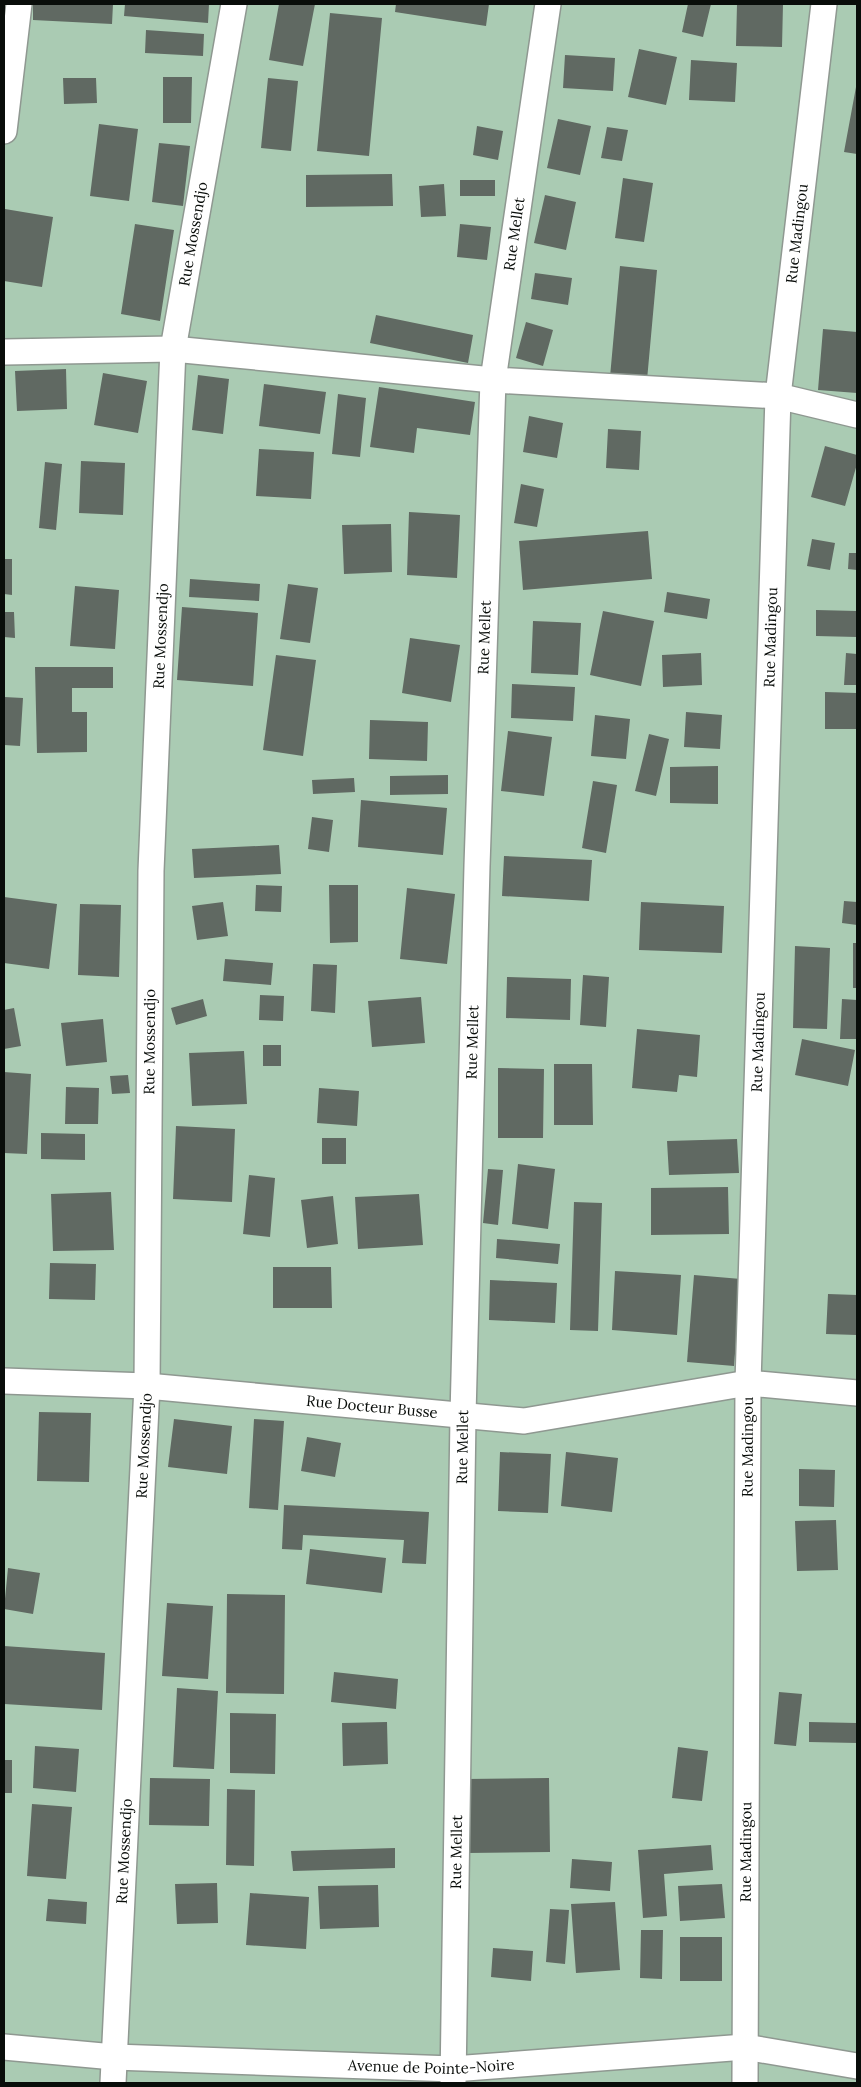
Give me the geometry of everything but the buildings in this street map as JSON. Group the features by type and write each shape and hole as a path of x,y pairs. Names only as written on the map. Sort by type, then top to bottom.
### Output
{"street":[{"path":"4,131 20,4"},
{"name":"Rue Mossendjo","path":"113,2083 147,1386 151,871 173,349 234,4"},
{"name":"Rue Mellet","path":"453,2076 463,1416 477,866 494,380 548,4"},
{"name":"Rue Madingou","path":"745,2083 748,1383 778,396 824,4"},
{"path":"4,352 173,349 494,380 778,396 857,415"},
{"name":"Rue Docteur Busse","path":"4,1381 147,1386 524,1422 748,1383 857,1393"},
{"name":"Avenue de Pointe-Noire","path":"4,2047 114,2057 453,2076 745,2047 857,2066"}],"green space":[{"path":"4,4 857,4 857,2083 4,2083"}]}
